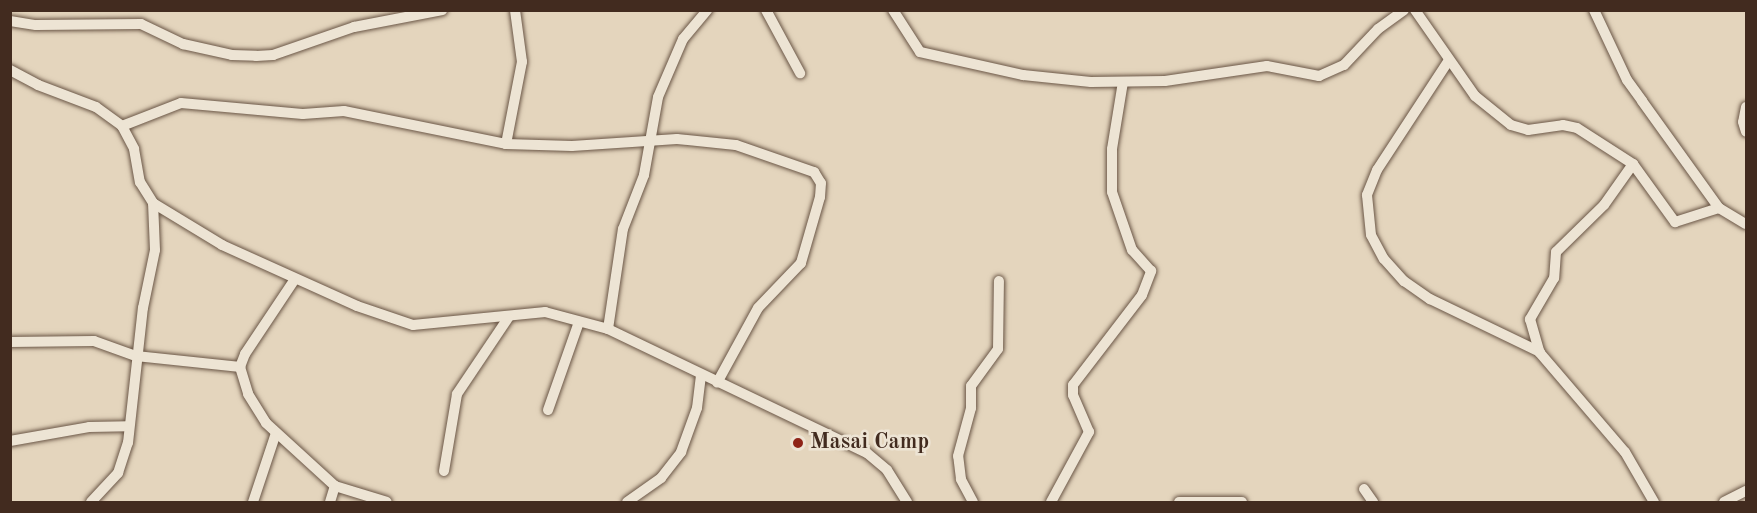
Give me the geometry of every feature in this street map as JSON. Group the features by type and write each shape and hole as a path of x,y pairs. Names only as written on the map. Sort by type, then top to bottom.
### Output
{"street":[{"path":"10,21 36,25 141,24 183,44 221,53 256,56 273,55 354,27 442,10"},
{"path":"506,144 522,62 515,10"},
{"path":"766,10 800,73"},
{"path":"893,10 920,52 1023,75 1123,82 1165,81 1267,66 1319,76 1344,64 1378,29 1404,10"},
{"path":"1415,10 1475,96 1511,125 1528,130 1563,125 1576,128 1633,164 1675,222 1719,208"},
{"path":"1594,10 1627,80 1719,208 1746,224"},
{"path":"608,329 623,230 644,175 648,141 658,97 680,47 704,11"},
{"path":"1449,60 1377,170 1367,195 1371,235 1384,259 1404,281 1430,299 1540,352"},
{"path":"10,70 38,85 96,107 122,126 134,149 140,182 153,202 222,245 295,279 414,325 508,318 545,312 608,329 701,377 867,453 887,470 907,502"},
{"path":"1051,502 1089,432 1075,403 1073,385 1137,304 1151,272 1132,250 1112,192 1112,149 1123,82"},
{"path":"122,126 181,103 199,102 292,113 361,112 506,144 677,139 736,145 814,172 821,183 801,263 758,308 717,383"},
{"path":"1746,108 1746,132"},
{"path":"1633,164 1604,205 1556,252 1554,278 1530,319 1540,352 1625,452 1654,502"},
{"path":"91,502 118,473 128,443 136,356 155,250 153,202"},
{"path":"295,279 240,367 248,394 276,433 335,486 387,502"},
{"path":"973,502 961,479 958,456 971,408 971,387 998,349 999,281"},
{"path":"444,471 457,394 508,318"},
{"path":"548,410 579,322"},
{"path":"10,342 94,341 136,356 240,367"},
{"path":"627,502 661,478 681,453 697,408 701,377"},
{"path":"10,441 89,427 128,426"},
{"path":"253,502 276,433"},
{"path":"330,502 335,486"},
{"path":"1364,489 1373,502"},
{"path":"1724,502 1746,491"},
{"path":"1179,502 1242,502"}],"place":[{"name":"Masai Camp","path":"798,443"}]}
